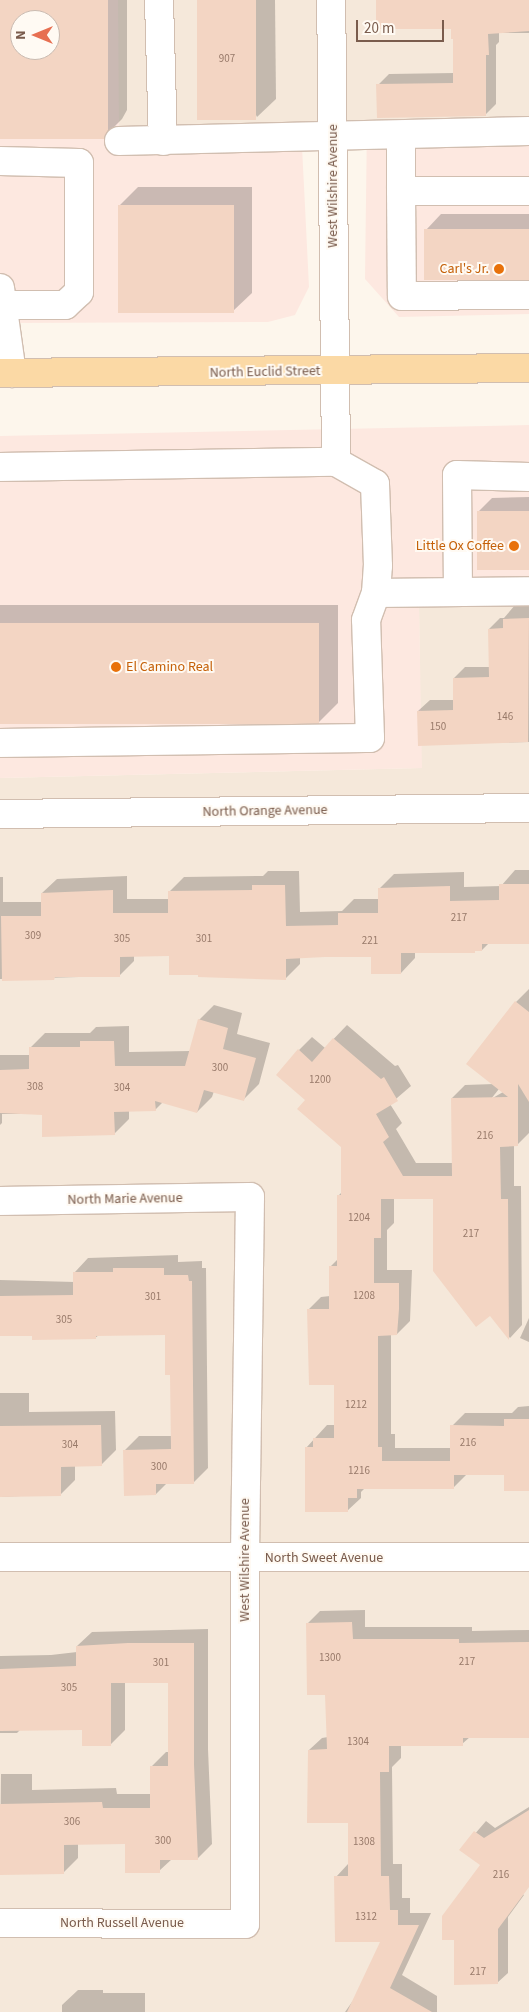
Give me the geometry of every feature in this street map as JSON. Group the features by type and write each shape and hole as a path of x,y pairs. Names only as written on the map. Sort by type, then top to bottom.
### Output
{"main road":[{"name":"North Euclid Street","path":"6,373 334,372 529,368"}],"street":[{"path":"159,0 163,141"},
{"name":"West Wilshire Avenue","path":"331,0 336,462"},
{"path":"119,141 529,131"},
{"path":"401,134 402,296 529,295"},
{"path":"0,161 79,163 79,292 64,305 0,299 6,373"},
{"path":"401,191 529,192"},
{"path":"0,467 336,462 375,484 378,566 376,593 366,620 370,738 0,743"},
{"path":"458,592 457,475 529,477"},
{"path":"376,593 529,591"},
{"name":"North Orange Avenue","path":"0,814 529,808"},
{"name":"West Wilshire Avenue","path":"244,1924 244,1558 250,1197"},
{"name":"North Marie Avenue","path":"0,1201 250,1197"},
{"name":"North Sweet Avenue","path":"0,1557 529,1557"},
{"name":"North Russell Avenue","path":"0,1923 244,1924"}],"shaded area":[{"path":"0,0 118,0 119,128 301,126 309,287 295,315 268,322 0,323"},
{"path":"118,0 529,0 529,128 118,128"},
{"path":"529,122 529,314 399,317 365,279 367,124"},
{"path":"529,425 529,605 419,606 422,768 0,778 0,436"},
{"path":"529,605 529,2012 0,2012 0,778 421,768 419,606"}],"building":[{"path":"0,0 108,0 108,130 104,139 0,139"},
{"path":"197,0 256,0 256,120 197,120"},
{"path":"376,0 529,0 529,31 488,34 489,55 486,55 486,116 377,118 376,84 453,83 453,39 451,39 451,29 376,29"},
{"path":"118,205 234,205 234,313 118,313"},
{"path":"424,229 529,229 529,280 424,280"},
{"path":"477,511 529,511 529,570 477,570"},
{"path":"529,618 528,742 418,746 417,711 453,710 453,678 489,677 488,629 503,628 503,619"},
{"path":"0,623 319,623 319,724 0,724"},
{"path":"499,884 529,884 529,944 482,944 482,951 475,951 475,953 401,953 401,974 371,974 371,957 325,957 286,959 286,980 169,975 169,956 120,957 120,977 55,977 54,980 2,981 1,916 41,916 41,893 113,890 113,913 168,913 168,891 252,890 252,885 285,885 286,926 338,925 338,913 378,913 378,888 450,886 450,901 499,900"},
{"path":"515,1001 529,1012 529,1102 518,1084 518,1146 500,1147 501,1199 508,1199 509,1340 490,1316 476,1327 433,1271 433,1199 381,1199 381,1238 374,1238 374,1283 399,1283 399,1309 397,1335 378,1336 378,1447 382,1447 382,1461 450,1461 450,1425 504,1426 504,1419 529,1419 529,1491 504,1491 504,1475 454,1475 454,1489 357,1489 357,1498 348,1498 348,1512 305,1512 305,1447 313,1447 313,1438 334,1438 334,1385 309,1385 307,1309 329,1309 329,1266 337,1266 337,1195 341,1195 341,1147 297,1109 305,1100 276,1075 298,1049 312,1062 333,1038 381,1079 384,1077 398,1101 376,1114 389,1137 383,1142 403,1176 452,1176 451,1098 508,1097 466,1064"},
{"path":"198,1019 228,1028 223,1049 256,1058 244,1101 204,1090 197,1113 155,1101 156,1111 114,1112 115,1135 42,1137 42,1115 0,1113 0,1070 29,1069 29,1047 80,1047 80,1041 114,1041 115,1066 185,1066"},
{"path":"113,1268 164,1268 164,1275 188,1275 189,1281 192,1281 194,1484 156,1484 156,1495 124,1496 123,1450 171,1449 170,1375 165,1375 165,1335 96,1336 96,1339 32,1340 32,1336 0,1336 0,1296 73,1295 73,1272 113,1272"},
{"path":"101,1425 102,1466 61,1467 61,1496 0,1497 0,1426"},
{"path":"352,1622 353,1639 459,1639 459,1643 529,1642 529,1738 463,1738 463,1746 389,1746 389,1772 380,1772 381,1876 389,1876 390,1910 398,1910 398,1925 419,1925 390,1988 432,2012 347,2012 380,1942 335,1942 334,1876 348,1876 348,1823 307,1823 308,1750 327,1749 325,1695 307,1695 306,1623"},
{"path":"128,1643 194,1643 194,1764 198,1860 160,1860 160,1873 125,1873 125,1844 64,1845 64,1874 0,1875 0,1804 102,1802 103,1808 150,1808 150,1766 168,1766 168,1683 111,1683 111,1746 82,1746 82,1730 0,1731 0,1669 76,1666 76,1646"},
{"path":"529,1810 529,1887 498,1929 498,1984 454,1985 454,1940 442,1940 442,1916 480,1865 459,1850 474,1831 484,1838"}],"place":[{"name":"Carl's Jr.","path":"499,269"},
{"name":"Little Ox Coffee","path":"514,546"},
{"name":"El Camino Real","path":"116,667"}]}
